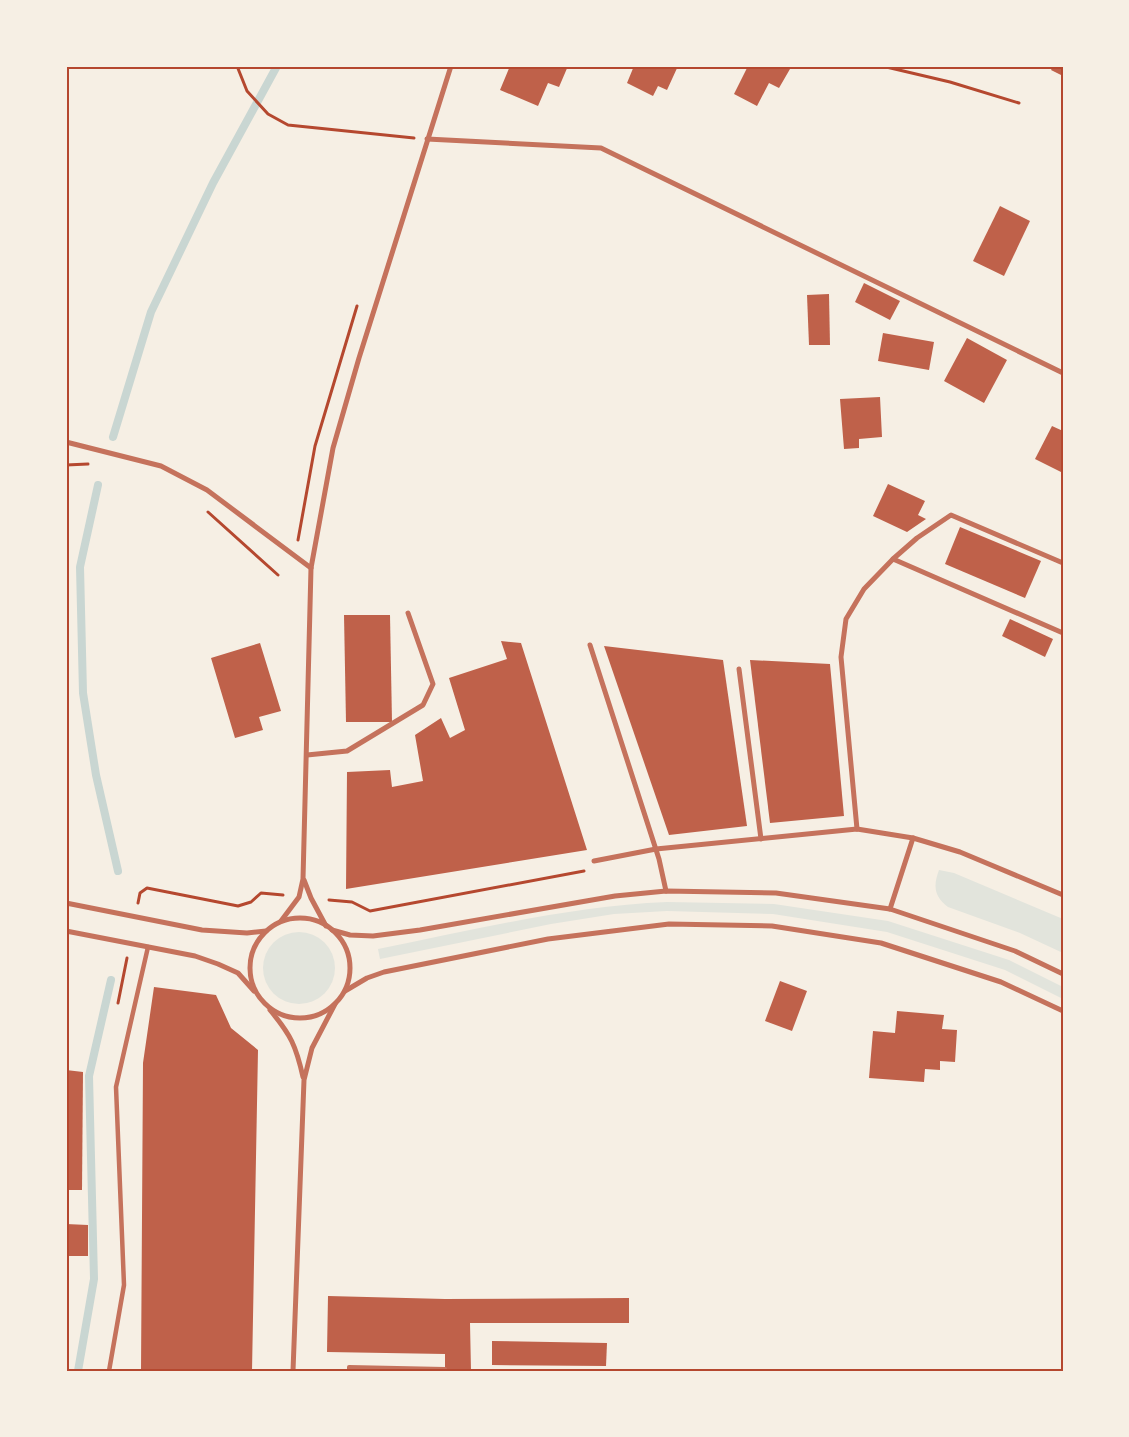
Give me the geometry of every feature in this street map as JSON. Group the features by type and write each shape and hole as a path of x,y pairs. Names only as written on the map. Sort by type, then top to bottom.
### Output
{"street":[{"path":"255,992 250,976 250,961 255,946 267,931 281,921 299,897 304,879 312,568 333,448 451,66"},
{"path":"427,139 601,148 1063,373"},
{"path":"66,442 161,466 207,490 312,568"},
{"path":"857,830 841,657 846,619 864,589 893,559 917,538 951,515 1063,563"},
{"path":"893,559 1063,633"},
{"path":"307,755 347,751 422,705 433,684 408,613"},
{"path":"590,646 656,849 666,891"},
{"path":"739,669 761,839"},
{"path":"594,861 656,849 857,830 912,838 960,852 1063,895"},
{"path":"890,910 912,838"},
{"path":"293,1371 304,1080 312,1048 335,1004 345,991 350,974 349,958 342,943 330,929 311,898 304,879"},
{"path":"281,921 308,919 350,936 373,936 420,930 614,896 666,891 776,893 890,910 1015,951 1063,974"},
{"path":"66,903 202,930 247,933 267,931"},
{"path":"345,991 367,978 384,972 548,939 669,924 772,926 881,944 1000,982 1063,1011"},
{"path":"66,931 148,946 218,964 238,973 287,1030 297,1049 304,1080"},
{"path":"109,1371 124,1285 116,1087 148,946"},
{"path":"266,1006 286,1016 309,1018 323,1013 335,1004"}],"lane":[{"path":"349,1371 350,1367 445,1369"}],"path":[{"path":"237,66 247,91 268,114 288,125 427,139"},
{"path":"882,66 950,82 1019,103"},
{"path":"66,465 91,464"},
{"path":"201,506 278,575"}],"shaded area":[{"path":"939,870 954,873 1063,919 1063,953 1020,933 948,907 937,895 936,881"},
{"path":"667,902 774,904 888,921 1009,960 1063,987 1063,999 1005,970 887,932 773,914 667,911 614,914 551,924 380,959 378,949 594,908"},
{"path":"299,932 313,935 325,942 332,954 335,968 332,982 325,994 313,1001 299,1004 285,1001 273,994 266,982 263,968 266,954 273,942 285,935"}],"building":[{"path":"510,66 568,66 559,87 548,83 538,106 500,90"},
{"path":"634,66 678,66 667,90 658,86 653,96 627,83"},
{"path":"748,66 785,66 790,69 779,88 769,83 757,106 734,94"},
{"path":"1053,66 1063,66 1063,76 1051,70"},
{"path":"1000,206 1030,221 1004,276 973,261"},
{"path":"864,283 900,301 890,320 855,302"},
{"path":"829,294 830,345 809,345 807,295"},
{"path":"883,333 934,342 929,370 878,361"},
{"path":"967,338 1007,360 984,403 944,381"},
{"path":"880,397 882,437 859,439 859,448 844,449 840,399"},
{"path":"1052,426 1063,431 1063,473 1035,459"},
{"path":"888,484 925,501 918,515 926,519 907,532 873,516"},
{"path":"960,527 1041,561 1025,598 945,564"},
{"path":"344,615 390,615 392,722 346,722"},
{"path":"1010,619 1053,639 1045,657 1002,636"},
{"path":"501,641 521,643 587,850 346,889 347,772 390,770 392,787 423,781 415,735 441,718 450,738 465,730 449,678 507,659"},
{"path":"260,643 281,711 259,717 263,730 235,738 211,658"},
{"path":"604,646 723,660 747,826 669,835"},
{"path":"750,660 830,664 844,816 770,823"},
{"path":"780,981 807,991 792,1031 765,1021"},
{"path":"154,987 216,995 231,1028 258,1050 252,1371 141,1371 143,1063"},
{"path":"897,1011 944,1015 942,1029 957,1030 955,1062 940,1061 940,1070 925,1069 924,1082 869,1078 873,1031 895,1033"},
{"path":"66,1070 83,1072 82,1190 66,1190"},
{"path":"66,1224 88,1225 88,1256 66,1256"},
{"path":"328,1296 445,1299 629,1298 629,1323 470,1323 471,1371 445,1371 445,1354 327,1352"},
{"path":"492,1341 607,1343 606,1366 492,1365"}],"waterway":[{"path":"113,437 151,312 213,183 277,66"},
{"path":"98,485 80,567 83,693 96,775 118,871"},
{"path":"78,1371 94,1279 89,1076 111,980"}]}
